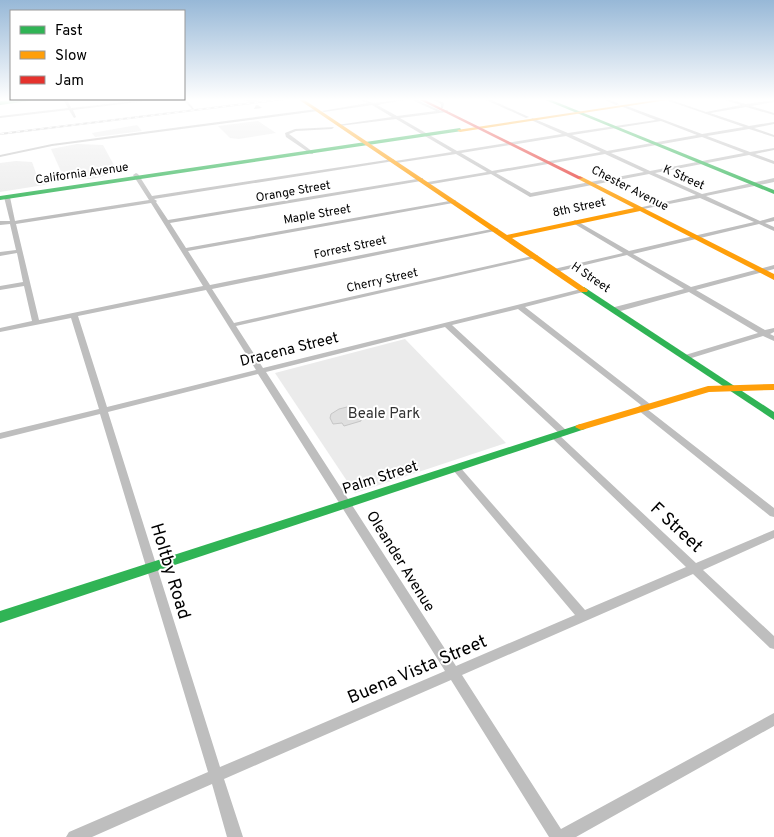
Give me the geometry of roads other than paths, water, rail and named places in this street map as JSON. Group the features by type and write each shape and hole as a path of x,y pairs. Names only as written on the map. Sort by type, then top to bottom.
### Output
{"street":[{"path":"0,156 27,149 107,138"},
{"name":"H Street","path":"362,138 774,417"},
{"name":"California Avenue","path":"2,197 395,138"},
{"path":"430,138 530,195 774,149"},
{"name":"Chester Avenue","path":"500,138 774,277"},
{"path":"0,223 548,138"},
{"name":"K Street","path":"574,138 774,229"},
{"path":"643,138 774,192"},
{"name":"Orange Street","path":"168,222 491,173 692,138"},
{"path":"709,138 774,162"},
{"path":"294,139 309,151"},
{"name":"Oleander Avenue","path":"137,177 168,222 560,837"},
{"name":"8th Street","path":"506,237 774,180"},
{"path":"2,197 12,222 20,251 36,323"},
{"name":"Maple Street","path":"185,250 453,201"},
{"path":"556,270 774,219"},
{"path":"574,222 774,339"},
{"name":"Forrest Street","path":"0,330 495,229"},
{"path":"0,254 20,251"},
{"name":"Cherry Street","path":"233,325 535,256"},
{"path":"614,310 774,267"},
{"path":"0,288 27,283"},
{"name":"Dracena Street","path":"0,436 585,290"},
{"path":"519,306 774,513"},
{"name":"Holtby Road","path":"74,315 235,837"},
{"name":"F Street","path":"446,324 774,644"},
{"path":"685,358 774,330"},
{"name":"Palm Street","path":"0,617 644,407 699,391 774,387"},
{"path":"456,468 584,616"},
{"name":"Buena Vista Street","path":"74,837 774,534"},
{"path":"560,837 774,719"}],"park label":[{"name":"Beale Park","path":"384,413"}]}
